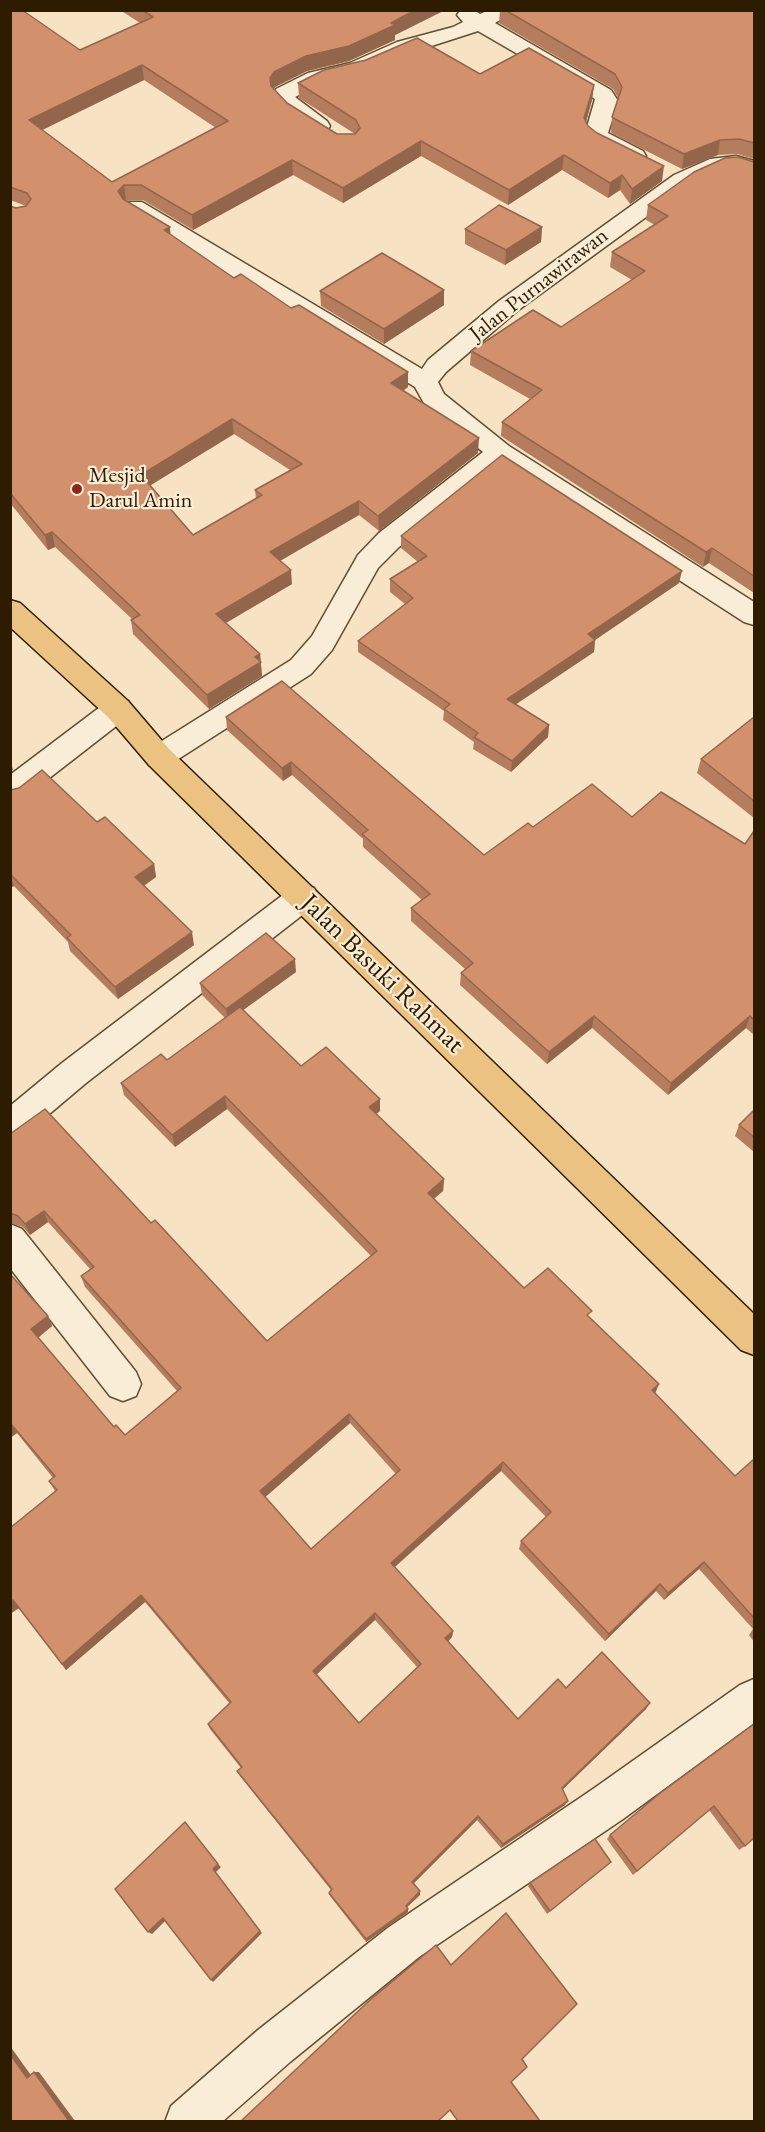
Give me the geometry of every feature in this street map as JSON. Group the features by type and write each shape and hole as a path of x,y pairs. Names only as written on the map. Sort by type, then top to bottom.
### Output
{"highway":[{"name":"Jalan Basuki Rahmat","path":"10,610 118,709 159,757 754,1338"}],"street":[{"path":"457,10 603,95 607,105 596,134 604,141 666,172"},
{"path":"337,136 297,111 285,101 284,94 316,78 357,68 405,47 481,22 507,10"},
{"name":"Jalan Purnawirawan","path":"425,382 437,366 666,172 736,163 754,168"},
{"path":"134,207 425,382 434,399 500,452 754,615"},
{"path":"159,757 301,667 321,643 368,562 389,540 500,452"},
{"path":"10,792 118,709"},
{"path":"10,1127 74,1074 303,897"},
{"path":"10,1240 123,1384"},
{"path":"187,2121 274,2046 404,1942 608,1804 754,1699"}],"building":[{"path":"10,10 22,10 80,50 153,17 142,10 415,10 391,23 395,25 349,46 306,56 274,72 270,78 271,86 287,103 337,134 355,134 360,128 356,120 298,83 324,70 366,60 417,38 480,74 529,48 594,85 584,118 588,126 597,133 664,166 632,189 622,175 610,183 564,155 509,190 421,141 343,188 292,160 192,215 141,185 124,185 118,191 123,199 170,227 164,230 234,278 241,274 291,308 299,305 408,372 391,383 479,438 378,516 359,501 270,552 291,570 216,614 260,654 255,657 261,662 207,695 131,620 140,615 52,532 45,535 10,493 10,206 16,208 26,206 31,199 27,193 10,187","holes":["142,65 228,121 112,182 29,120","232,419 302,464 255,490 262,495 193,535 141,475"]},
{"path":"505,10 754,10 754,143 739,139 720,140 684,154 615,119 612,117 622,87 615,74"},
{"path":"738,157 754,162 754,576 712,548 706,552 502,422 542,390 471,351 533,310 561,327 645,271 612,252 668,216 648,205 694,172 725,158"},
{"path":"499,205 542,227 506,250 465,229"},
{"path":"382,253 444,290 384,329 320,291"},
{"path":"502,455 682,571 588,634 595,640 507,699 549,725 512,761 474,737 478,733 444,709 450,704 358,641 413,598 390,579 427,556 401,536"},
{"path":"282,681 484,855 528,823 533,827 592,784 632,817 661,792 745,844 754,831 754,1020 750,1016 671,1083 594,1016 549,1052 461,973 473,963 411,908 430,894 362,834 368,830 291,762 282,768 226,717"},
{"path":"754,717 754,801 701,759"},
{"path":"42,770 97,822 105,817 154,864 135,877 192,932 115,987 67,938 71,935 10,874 10,790 19,788"},
{"path":"266,933 295,959 226,1009 200,983"},
{"path":"240,1007 301,1066 326,1047 380,1099 369,1107 444,1179 428,1193 524,1288 548,1268 592,1311 587,1315 659,1384 652,1390 735,1476 754,1459 754,1618 704,1562 668,1593 660,1584 609,1634 521,1541 551,1512 503,1462 391,1563 453,1631 445,1638 518,1719 558,1679 566,1688 602,1652 650,1703 562,1788 568,1801 503,1844 478,1816 412,1882 420,1891 406,1906 408,1909 366,1939 329,1893 332,1889 237,1771 242,1767 208,1724 231,1702 141,1595 62,1664 13,1600 10,1603 10,1528 57,1490 49,1481 55,1476 10,1425 10,1274 48,1316 31,1329 114,1427 116,1425 125,1435 181,1388 81,1276 94,1267 44,1211 25,1224 18,1216 10,1213 10,1134 45,1109 151,1223 155,1220 267,1341 377,1251 225,1096 172,1135 121,1083 161,1054 167,1060","holes":["349,1414 400,1470 311,1549 260,1491","375,1613 421,1664 359,1723 313,1671"]},
{"path":"754,1110 754,1137 739,1125"},
{"path":"754,1724 754,1838 745,1846 714,1806 637,1871 610,1835 659,1794"},
{"path":"185,1822 218,1864 213,1869 260,1931 211,1980 163,1918 148,1932 115,1889"},
{"path":"595,1839 611,1862 550,1911 530,1883"},
{"path":"506,1913 577,2004 522,2059 527,2067 511,2082 540,2121 458,2121 450,2110 438,2121 241,2121 370,2000 436,1945 451,1965"},
{"path":"10,2054 27,2078 34,2072 69,2121 10,2121"}],"place":[{"name":"Mesjid Darul Amin","path":"77,489"}]}
